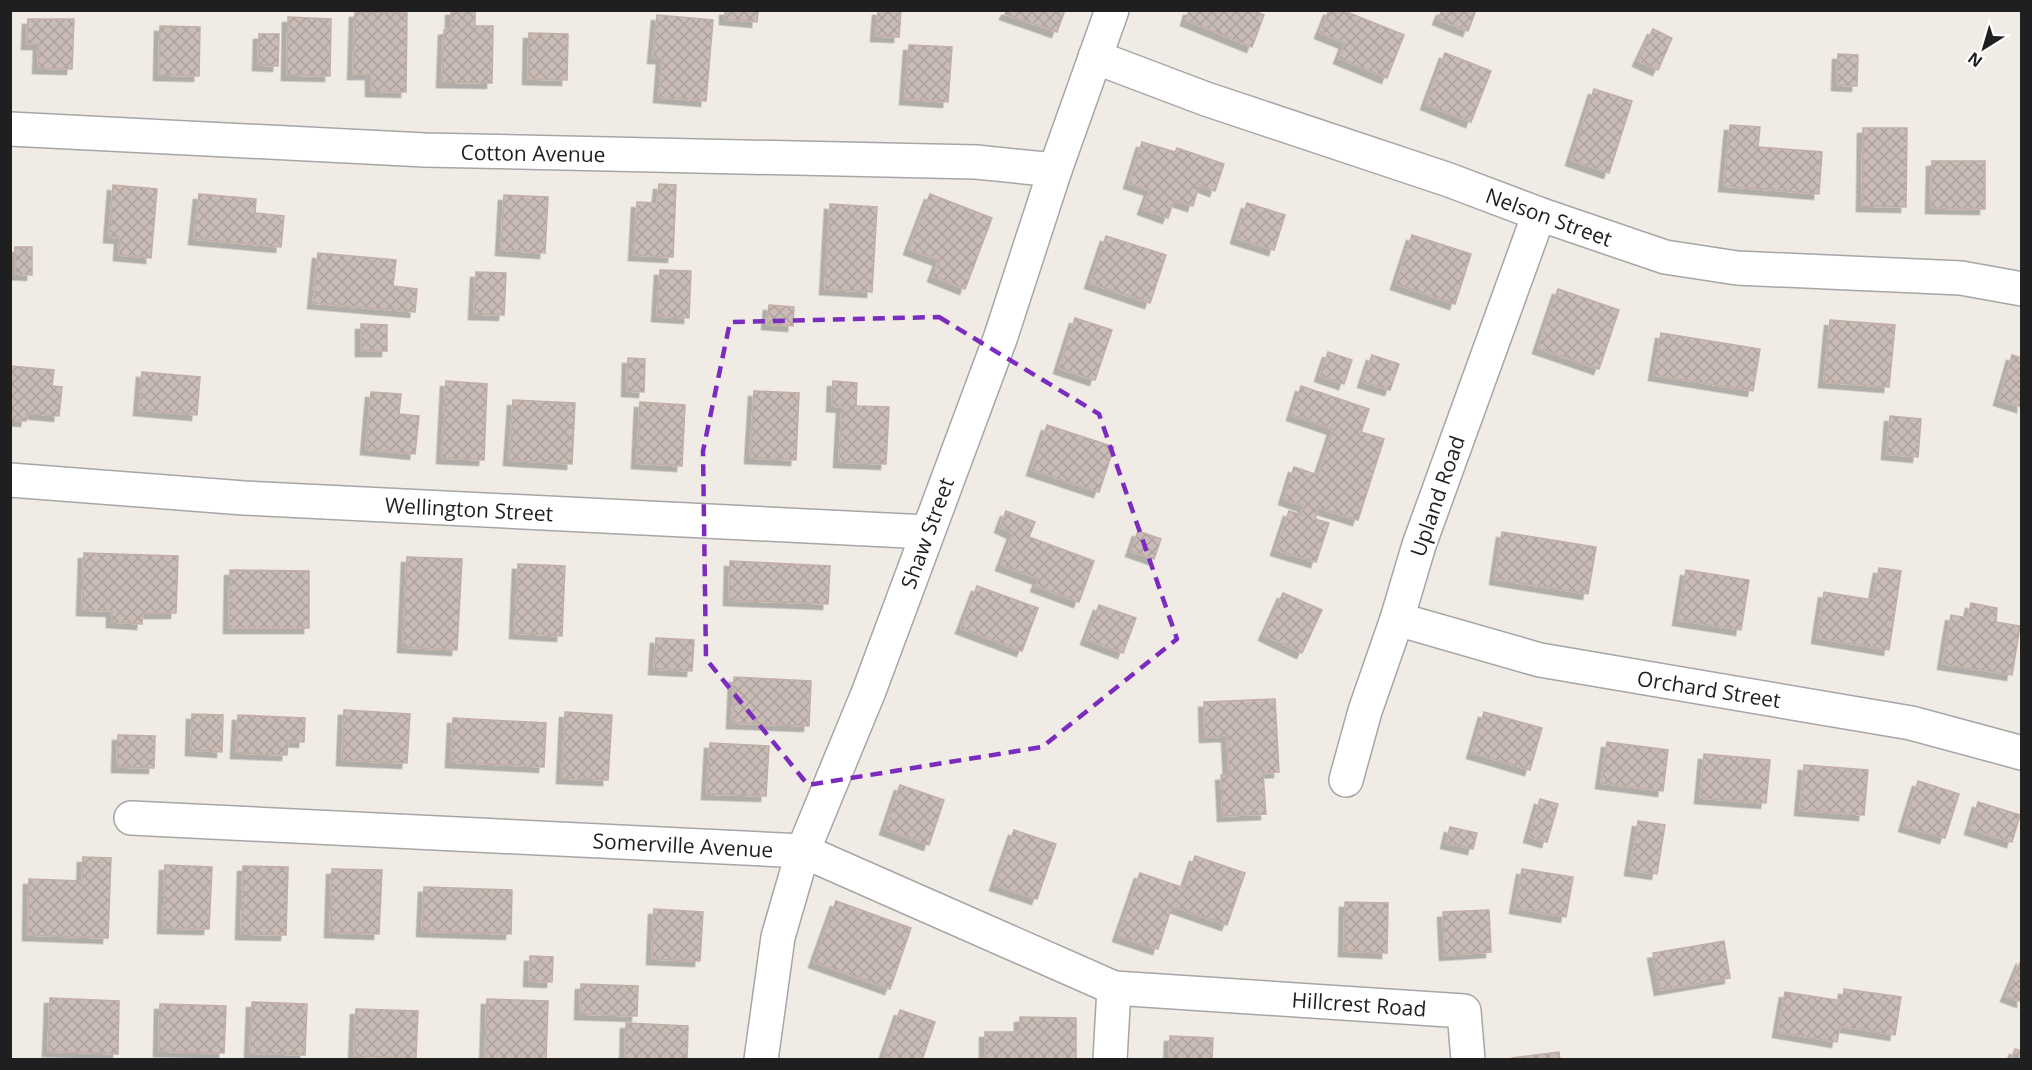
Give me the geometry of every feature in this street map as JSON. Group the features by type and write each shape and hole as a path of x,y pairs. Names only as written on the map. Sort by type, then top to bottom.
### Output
{"street":[{"name":"Shaw Street","path":"761,1059 778,937 803,851 869,690 1000,339 1055,170 1112,10"},
{"name":"Nelson Street","path":"1095,57 1216,102 1449,180 1539,214 1665,257 1702,264 1934,275 1991,282 2022,289"},
{"name":"Cotton Avenue","path":"10,129 425,150 976,162 1055,170"},
{"name":"Upland Road","path":"1346,780 1365,711 1397,619 1419,545 1539,214"},
{"name":"Wellington Street","path":"10,480 244,498 927,532"},
{"name":"Orchard Street","path":"1397,619 1540,660 1911,723 2022,753"},
{"name":"Somerville Avenue","path":"131,818 803,851 1114,988 1206,994"},
{"path":"1110,1059 1114,988"},
{"name":"Hillcrest Road","path":"1206,994 1464,1011 1468,1059"}],"highlighted area":[{"path":"939,317 1099,414 1177,639 1042,747 808,785 706,659 703,451 730,322"}],"building":[{"path":"451,10 475,10 475,26 493,26 492,83 442,82 444,30 451,29"},
{"path":"725,10 758,10 757,22 725,19"},
{"path":"878,10 901,10 899,37 876,36"},
{"path":"1007,10 1065,10 1057,32 1005,14"},
{"path":"1189,10 1252,10 1264,15 1252,47 1186,20"},
{"path":"1329,10 1342,10 1404,35 1387,78 1339,58 1345,43 1320,33"},
{"path":"1442,10 1476,10 1468,31 1438,19"},
{"path":"355,12 407,13 406,92 371,91 371,74 353,74"},
{"path":"657,15 713,20 706,101 659,97 662,58 653,58"},
{"path":"288,17 331,19 330,76 287,75"},
{"path":"28,19 74,19 72,69 38,68 39,44 27,44"},
{"path":"160,26 200,27 199,76 159,75"},
{"path":"1653,29 1672,38 1658,70 1638,61"},
{"path":"529,33 568,34 567,80 528,79"},
{"path":"259,34 279,34 278,66 258,65"},
{"path":"909,45 952,47 948,102 905,99"},
{"path":"1445,53 1491,71 1471,122 1426,104"},
{"path":"1838,54 1858,55 1857,86 1837,85"},
{"path":"1594,89 1632,101 1609,173 1571,160"},
{"path":"1730,125 1760,127 1758,147 1822,152 1819,194 1724,186"},
{"path":"1863,128 1907,128 1906,207 1862,206"},
{"path":"1142,142 1175,152 1177,148 1224,164 1215,191 1199,185 1193,206 1174,200 1168,218 1143,209 1150,190 1129,183"},
{"path":"1932,161 1985,161 1985,209 1931,208"},
{"path":"659,184 676,185 673,257 634,255 637,202 657,203"},
{"path":"113,185 157,189 151,258 119,255 120,238 109,237"},
{"path":"199,194 256,199 255,213 284,216 281,247 194,239"},
{"path":"930,194 992,218 965,289 933,276 939,260 909,249"},
{"path":"504,195 548,197 545,253 501,250"},
{"path":"1247,203 1285,215 1274,250 1236,238"},
{"path":"830,204 877,207 872,292 825,289"},
{"path":"1412,235 1471,254 1455,304 1396,284"},
{"path":"1106,236 1166,255 1150,303 1090,283"},
{"path":"15,247 32,247 32,275 15,274"},
{"path":"318,253 396,260 393,286 417,289 415,312 313,303"},
{"path":"660,270 691,271 689,318 657,316"},
{"path":"476,272 506,273 504,315 474,314"},
{"path":"1558,289 1619,310 1599,369 1538,348"},
{"path":"769,305 794,307 793,326 767,324"},
{"path":"1075,318 1112,330 1095,380 1059,368"},
{"path":"1830,320 1895,325 1889,387 1824,382"},
{"path":"361,324 387,325 387,351 361,351"},
{"path":"1661,333 1760,349 1753,391 1654,375"},
{"path":"1328,352 1352,360 1344,384 1320,376"},
{"path":"1372,355 1399,364 1390,390 1363,382"},
{"path":"2012,355 2022,358 2022,407 1999,400"},
{"path":"628,358 645,359 644,392 627,391"},
{"path":"10,366 54,370 52,386 62,387 59,416 27,413 26,421 10,420"},
{"path":"142,372 200,377 197,415 139,410"},
{"path":"446,381 487,384 484,460 442,458"},
{"path":"833,381 857,383 856,406 889,407 886,464 839,462 842,407 832,406"},
{"path":"1301,386 1369,409 1361,432 1384,439 1358,520 1319,508 1315,519 1329,523 1316,562 1276,550 1289,511 1301,515 1304,506 1284,499 1294,467 1318,475 1333,429 1292,415"},
{"path":"754,391 799,393 796,460 750,458"},
{"path":"371,392 401,394 399,414 419,416 415,454 366,449"},
{"path":"513,400 575,403 572,464 509,460"},
{"path":"640,402 685,405 682,466 637,463"},
{"path":"1890,416 1921,419 1918,457 1887,454"},
{"path":"1047,425 1114,447 1099,492 1032,470"},
{"path":"1006,511 1035,522 1029,537 1094,561 1079,602 1036,586 1039,579 1001,565 1013,533 1000,527"},
{"path":"1138,531 1161,539 1154,559 1131,551"},
{"path":"1502,532 1596,547 1588,594 1495,579"},
{"path":"84,553 178,556 176,613 143,613 142,624 112,622 112,611 82,610"},
{"path":"407,557 462,559 457,650 403,647"},
{"path":"730,561 830,566 828,604 729,600"},
{"path":"518,564 565,566 562,636 515,633"},
{"path":"1879,568 1901,571 1889,650 1817,638 1824,592 1873,600"},
{"path":"230,570 309,571 309,628 229,628"},
{"path":"1686,570 1749,580 1741,630 1678,620"},
{"path":"977,586 1038,608 1022,651 961,628"},
{"path":"1283,593 1322,610 1302,653 1264,635"},
{"path":"1971,603 1997,608 1996,622 2020,626 2012,675 1943,664 1951,615 1968,618"},
{"path":"1099,605 1136,618 1123,653 1086,639"},
{"path":"656,638 694,640 692,671 654,669"},
{"path":"734,677 811,681 809,726 732,723"},
{"path":"1275,699 1279,772 1263,773 1266,814 1223,816 1221,775 1229,775 1227,736 1205,737 1204,702"},
{"path":"344,710 410,714 407,763 342,760"},
{"path":"565,712 612,715 608,780 562,778"},
{"path":"1484,712 1542,728 1530,770 1472,753"},
{"path":"192,714 223,715 222,752 191,750"},
{"path":"238,715 305,718 304,742 288,741 287,755 236,753"},
{"path":"453,718 546,723 544,767 451,762"},
{"path":"118,735 155,736 154,768 117,767"},
{"path":"1607,742 1668,750 1663,791 1601,783"},
{"path":"710,743 769,746 766,796 707,794"},
{"path":"1704,754 1770,760 1766,803 1700,798"},
{"path":"1804,765 1868,770 1864,815 1800,810"},
{"path":"1918,781 1959,794 1945,838 1904,826"},
{"path":"900,785 944,800 929,845 885,829"},
{"path":"1540,799 1558,804 1547,842 1529,837"},
{"path":"1978,802 2020,815 2012,842 1970,829"},
{"path":"1638,821 1665,825 1657,874 1630,870"},
{"path":"1450,827 1477,833 1473,849 1446,843"},
{"path":"1014,830 1056,844 1037,899 995,885"},
{"path":"1195,856 1245,873 1227,925 1172,906 1158,949 1118,936 1140,873 1184,888"},
{"path":"83,857 111,858 108,938 28,935 29,879 82,881"},
{"path":"165,865 212,867 209,929 163,928"},
{"path":"243,866 288,867 286,935 241,934"},
{"path":"332,869 382,870 379,934 330,932"},
{"path":"1522,869 1573,877 1566,917 1515,908"},
{"path":"424,887 512,890 511,934 422,931"},
{"path":"836,901 911,928 890,989 814,962"},
{"path":"1345,902 1388,903 1387,953 1344,951"},
{"path":"654,909 703,912 700,961 652,959"},
{"path":"1489,910 1491,952 1445,955 1443,912"},
{"path":"1724,941 1730,978 1660,990 1653,953"},
{"path":"530,956 553,957 552,982 529,981"},
{"path":"2022,958 2022,1002 2006,996"},
{"path":"581,984 638,986 637,1016 580,1014"},
{"path":"1844,989 1901,997 1895,1035 1840,1026 1837,1042 1778,1032 1785,992 1843,1001"},
{"path":"50,998 119,1001 118,1054 48,1051"},
{"path":"487,999 548,1001 546,1060 485,1060"},
{"path":"252,1002 307,1004 305,1055 250,1053"},
{"path":"160,1004 226,1006 224,1053 159,1051"},
{"path":"356,1009 418,1011 416,1058 354,1056"},
{"path":"900,1010 935,1022 922,1060 897,1060 884,1055"},
{"path":"1020,1017 1076,1018 1076,1060 985,1060 985,1032 1020,1032"},
{"path":"626,1023 688,1026 687,1060 625,1060"},
{"path":"1170,1036 1213,1038 1212,1060 1169,1060"},
{"path":"2015,1049 2022,1051 2022,1060 2011,1060"},
{"path":"1559,1052 1560,1060 1512,1060 1512,1058"}]}
